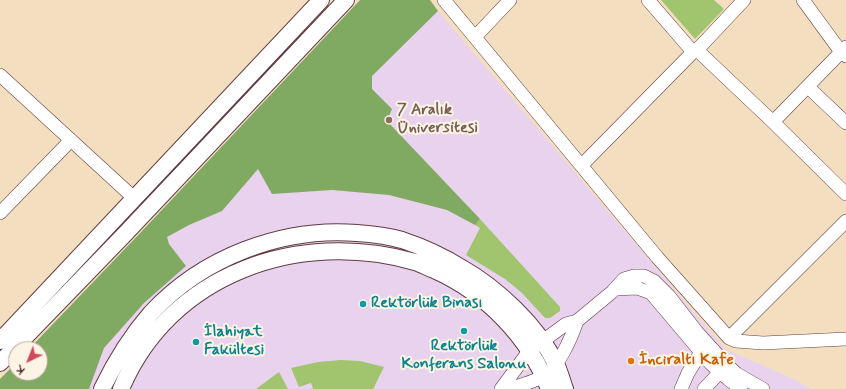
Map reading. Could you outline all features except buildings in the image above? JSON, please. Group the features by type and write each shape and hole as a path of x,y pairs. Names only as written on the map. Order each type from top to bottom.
{"street":[{"path":"0,363 124,235 346,0"},
{"path":"444,0 657,257 729,338 736,341 763,343 846,339"},
{"path":"475,37 510,0"},
{"path":"648,0 695,51 773,122 846,194"},
{"path":"582,165 744,0"},
{"path":"773,122 844,52 803,0"},
{"path":"0,341 315,2 329,18"},
{"path":"0,75 134,198"},
{"path":"808,87 846,123"},
{"path":"0,213 71,140"},
{"path":"729,338 846,221"},
{"path":"102,389 122,351 141,325 162,302 187,282 214,264 272,240 313,233 340,232 382,236 401,240 430,250 473,274 498,293 532,328 556,364 565,389"},
{"path":"121,389 140,351 157,331 182,306 208,287 233,273 267,261 297,254 329,251 370,253 416,262 447,276 464,286 487,303 512,327 537,362 546,383"},
{"path":"501,389 529,351 566,324 577,321 615,289 624,279 634,276 644,276 654,282 669,296 697,332 727,365 738,374 763,389"},
{"path":"615,289 638,288 651,293 701,352 720,372 742,389"},
{"path":"546,383 573,335 577,321"},
{"path":"681,389 688,373 701,352"},
{"path":"704,389 720,372"},
{"path":"509,389 546,383"}],"shaded area":[{"name":"7 Aralık Üniversitesi","path":"360,0 430,0 725,349 796,380 810,389 0,389 0,379 8,371 8,381 48,381 48,341 37,341"}],"green space":[{"path":"360,0 430,0 438,11 372,76 372,89 392,109 387,121 480,219 475,225 447,210 389,195 332,190 272,194 258,169 222,211 189,225 167,237 169,244 186,266 144,303 104,348 89,389 0,389 0,379 8,371 8,381 48,381 48,341 37,341"},
{"path":"661,0 714,0 724,9 695,39"},
{"path":"480,219 560,307 560,311 550,318 545,318 522,293 505,279 466,255 480,228 475,225"},
{"path":"341,360 360,361 384,367 373,389 313,389 311,383 299,387 291,368 318,362"},
{"path":"279,372 288,389 256,389"}],"place":[{"name":"7 Aralık Üniversitesi","path":"389,120"},
{"name":"Rektörlük Binası","path":"363,304"},
{"name":"Rektörlük Konferans Salonu","path":"464,331"},
{"name":"İlahiyat Fakültesi","path":"196,342"},
{"name":"İnciraltı Kafe","path":"631,361"}]}
